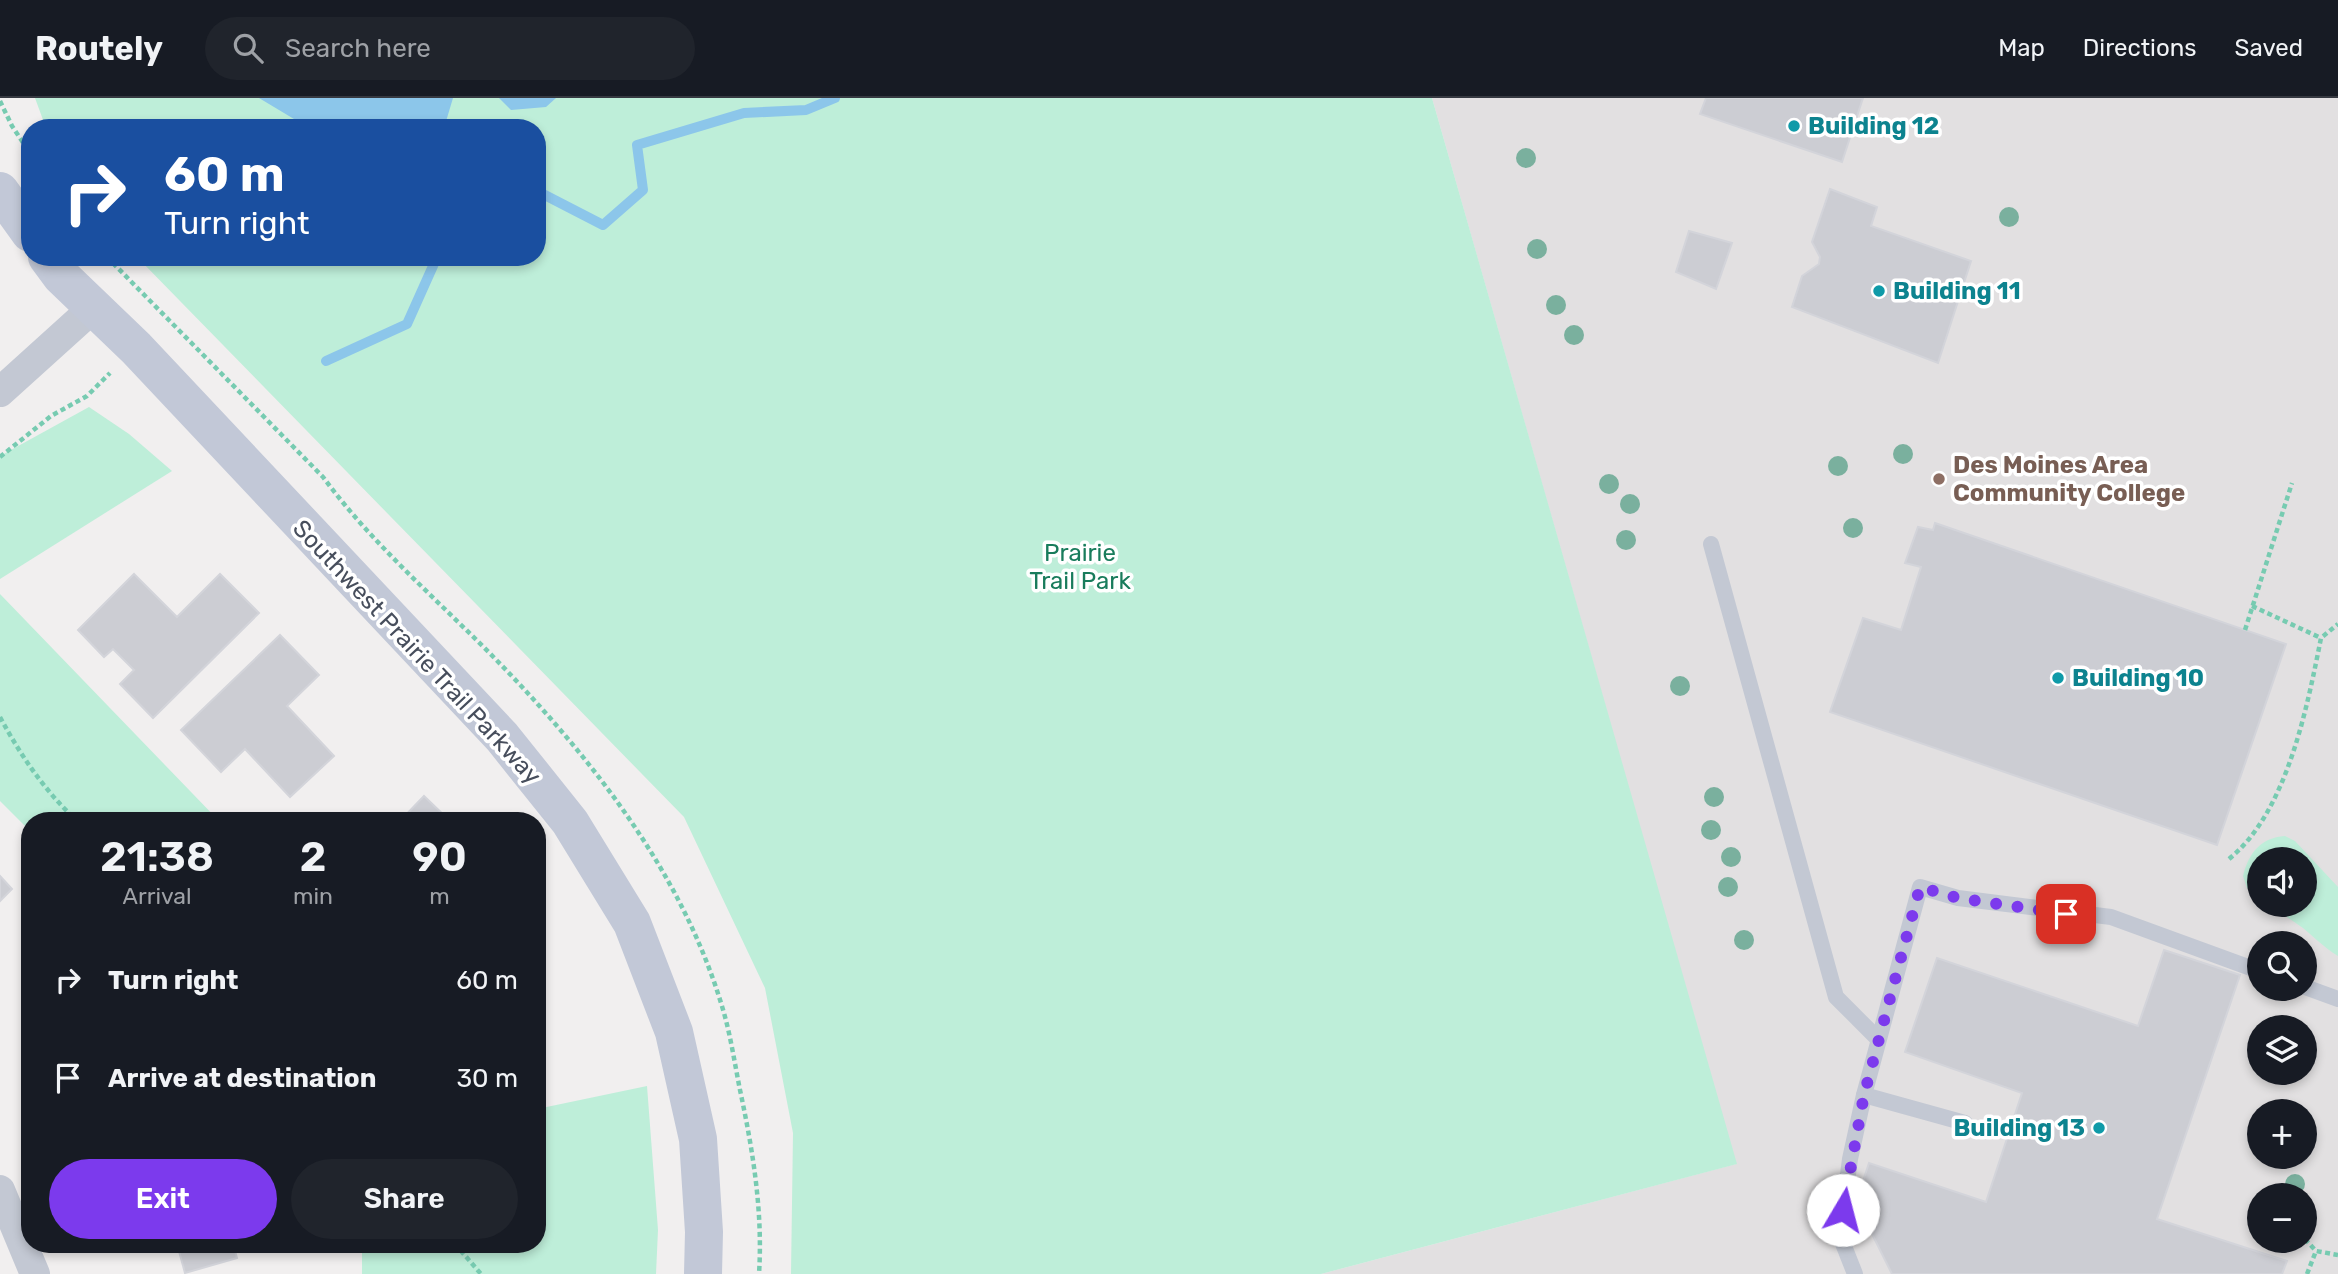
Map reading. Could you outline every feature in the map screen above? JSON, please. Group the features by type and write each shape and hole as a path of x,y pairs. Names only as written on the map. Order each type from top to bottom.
{"street":[{"path":"0,191 21,220"},
{"name":"Southwest Prairie Trail Parkway","path":"54,266 136,348 502,737 570,822 632,923 674,1031 698,1139 704,1232 703,1274"},
{"path":"0,392 93,308"},
{"path":"0,1191 21,1241"},
{"path":"26,1253 35,1274"}],"lane":[{"path":"1711,544 1836,998 1878,1039"},
{"path":"1855,1274 1840,1236 1850,1158 1878,1039 1920,887 1958,898 2111,917 2247,967"},
{"path":"2317,991 2338,999"},
{"path":"1864,1095 1965,1123"}],"path":[{"path":"0,101 21,140"},
{"path":"0,457 51,416 87,396 105,378"},
{"path":"2245,629 2292,484"},
{"path":"2252,606 2321,638"},
{"path":"2228,859 2243,847 2259,826 2287,769 2311,685 2321,638 2338,624"},
{"path":"0,717 23,759 67,812"},
{"path":"2317,1251 2338,1255"},
{"path":"463,1253 481,1274"},
{"path":"2307,1274 2315,1253"}],"shaded area":[{"name":"Des Moines Area Community College","path":"1432,98 2338,98 2338,1274 1321,1274 1736,1164"}],"green space":[{"name":"Prairie Trail Park","path":"35,98 1432,98 1737,1164 1321,1274 791,1274 793,1133 765,988 684,817 146,266 546,266 546,119 43,119"},
{"path":"89,407 129,434 172,471 0,579 0,456"},
{"path":"0,594 210,812 21,812 21,822 0,801"},
{"path":"2285,836 2301,847 2258,847 2276,837"},
{"path":"2247,865 2247,888 2243,876"},
{"path":"2317,865 2338,887 2338,956 2317,940 2317,931 2306,931 2286,917 2317,917"},
{"path":"647,1086 658,1230 656,1274 362,1274 362,1253 546,1253 546,1107"}],"water":[{"path":"259,98 453,98 447,119 294,119"},
{"path":"499,98 556,98 546,107 511,110"}],"building":[{"name":"Building 12","path":"1706,98 1863,98 1842,162 1700,114"},
{"name":"Building 11","path":"1830,189 1877,207 1871,226 1971,261 1938,363 1792,307 1802,276 1819,264 1820,257 1812,242"},
{"path":"1689,231 1732,243 1716,289 1676,272"},
{"name":"Building 10","path":"1935,523 2286,644 2217,845 1830,712 1863,618 1901,630 1921,567 1905,563 1918,527 1933,530"},
{"path":"134,574 177,617 220,574 259,613 153,718 120,684 134,670 113,649 104,657 78,630"},
{"path":"280,635 319,675 287,706 334,756 290,797 245,749 221,772 181,730"},
{"path":"424,796 441,812 409,812"},
{"path":"0,876 12,889 0,901"},
{"name":"Building 13","path":"2164,950 2240,975 2157,1219 2247,1248 2247,1253 2262,1253 2287,1261 2282,1274 1892,1274 1856,1202 1869,1163 1986,1202 2022,1093 1905,1052 1937,958 2138,1026"},
{"path":"179,1253 236,1253 237,1258 185,1273"}],"waterway":[{"path":"546,196 603,225 643,190 637,145 744,113 806,110 835,98"},
{"path":"326,361 407,324 433,266"}],"place":[{"name":"Building 12","path":"1794,126"},
{"name":"Building 11","path":"1879,291"},
{"name":"Des Moines Area Community College","path":"1939,479"},
{"name":"Building 10","path":"2058,678"},
{"name":"Building 13","path":"2099,1128"}],"route":[{"path":"1843,1210 1850,1158 1864,1095 1920,887 1958,898 2066,914"}]}
